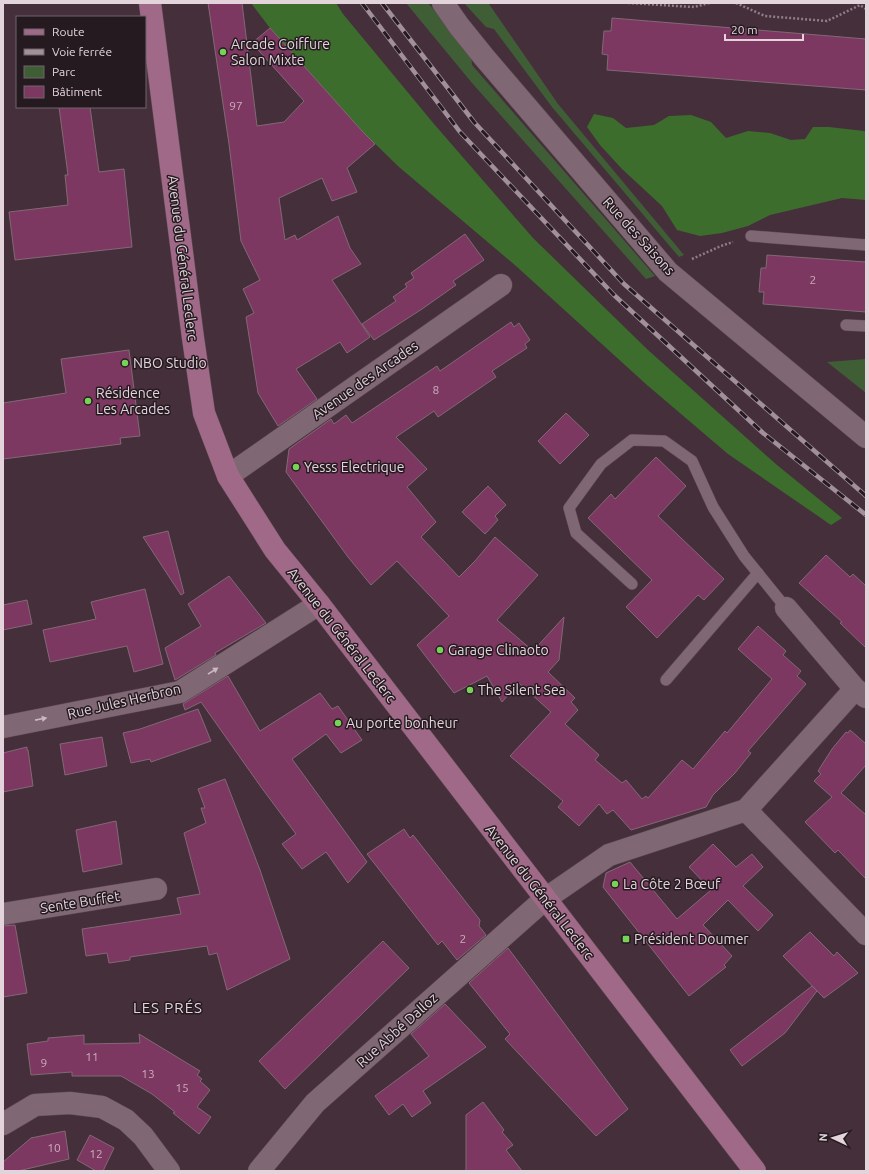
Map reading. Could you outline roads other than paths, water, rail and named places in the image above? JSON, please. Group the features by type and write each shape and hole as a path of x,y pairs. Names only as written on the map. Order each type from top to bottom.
{"main road":[{"name":"Avenue du Général Leclerc","path":"150,3 204,413 228,476 275,550 755,1171"}],"street":[{"name":"Rue des Saisons","path":"443,3 459,26 527,108 668,272 866,437"},
{"name":"Avenue des Arcades","path":"228,476 501,285"},
{"name":"Rue Jules Herbron","path":"3,727 180,692 318,604"},
{"path":"786,608 861,693 746,810 866,934"},
{"name":"Rue Abbé Dalloz","path":"259,1171 315,1103 545,898 609,855 746,810"},
{"name":"Sente Buffet","path":"3,914 156,889"},
{"path":"3,1124 35,1105 70,1103 102,1107 126,1120 142,1136 169,1171"}],"lane":[{"path":"751,236 866,245"},
{"path":"846,325 866,326"},
{"path":"632,584 576,532 569,508 601,464 632,440 664,441 692,461 713,507 744,556 786,608"},
{"path":"666,680 758,573"}],"railway":[{"path":"362,3 460,132 614,295 763,433 866,515"},
{"path":"382,3 474,122 624,284 866,496"}],"place":[{"name":"Arcade Coiffure Salon Mixte","path":"223,52"},
{"name":"NBO Studio","path":"125,363"},
{"name":"Résidence Les Arcades","path":"88,401"},
{"name":"Yesss Electrique","path":"296,467"},
{"name":"Garage Clinaoto","path":"440,650"},
{"name":"The Silent Sea","path":"470,690"},
{"name":"Au porte bonheur","path":"338,723"},
{"name":"La Côte 2 Bœuf","path":"615,884"},
{"name":"Président Doumer","path":"626,939"}],"district":[{"name":"LES PRÉS","path":"168,1008"}]}
